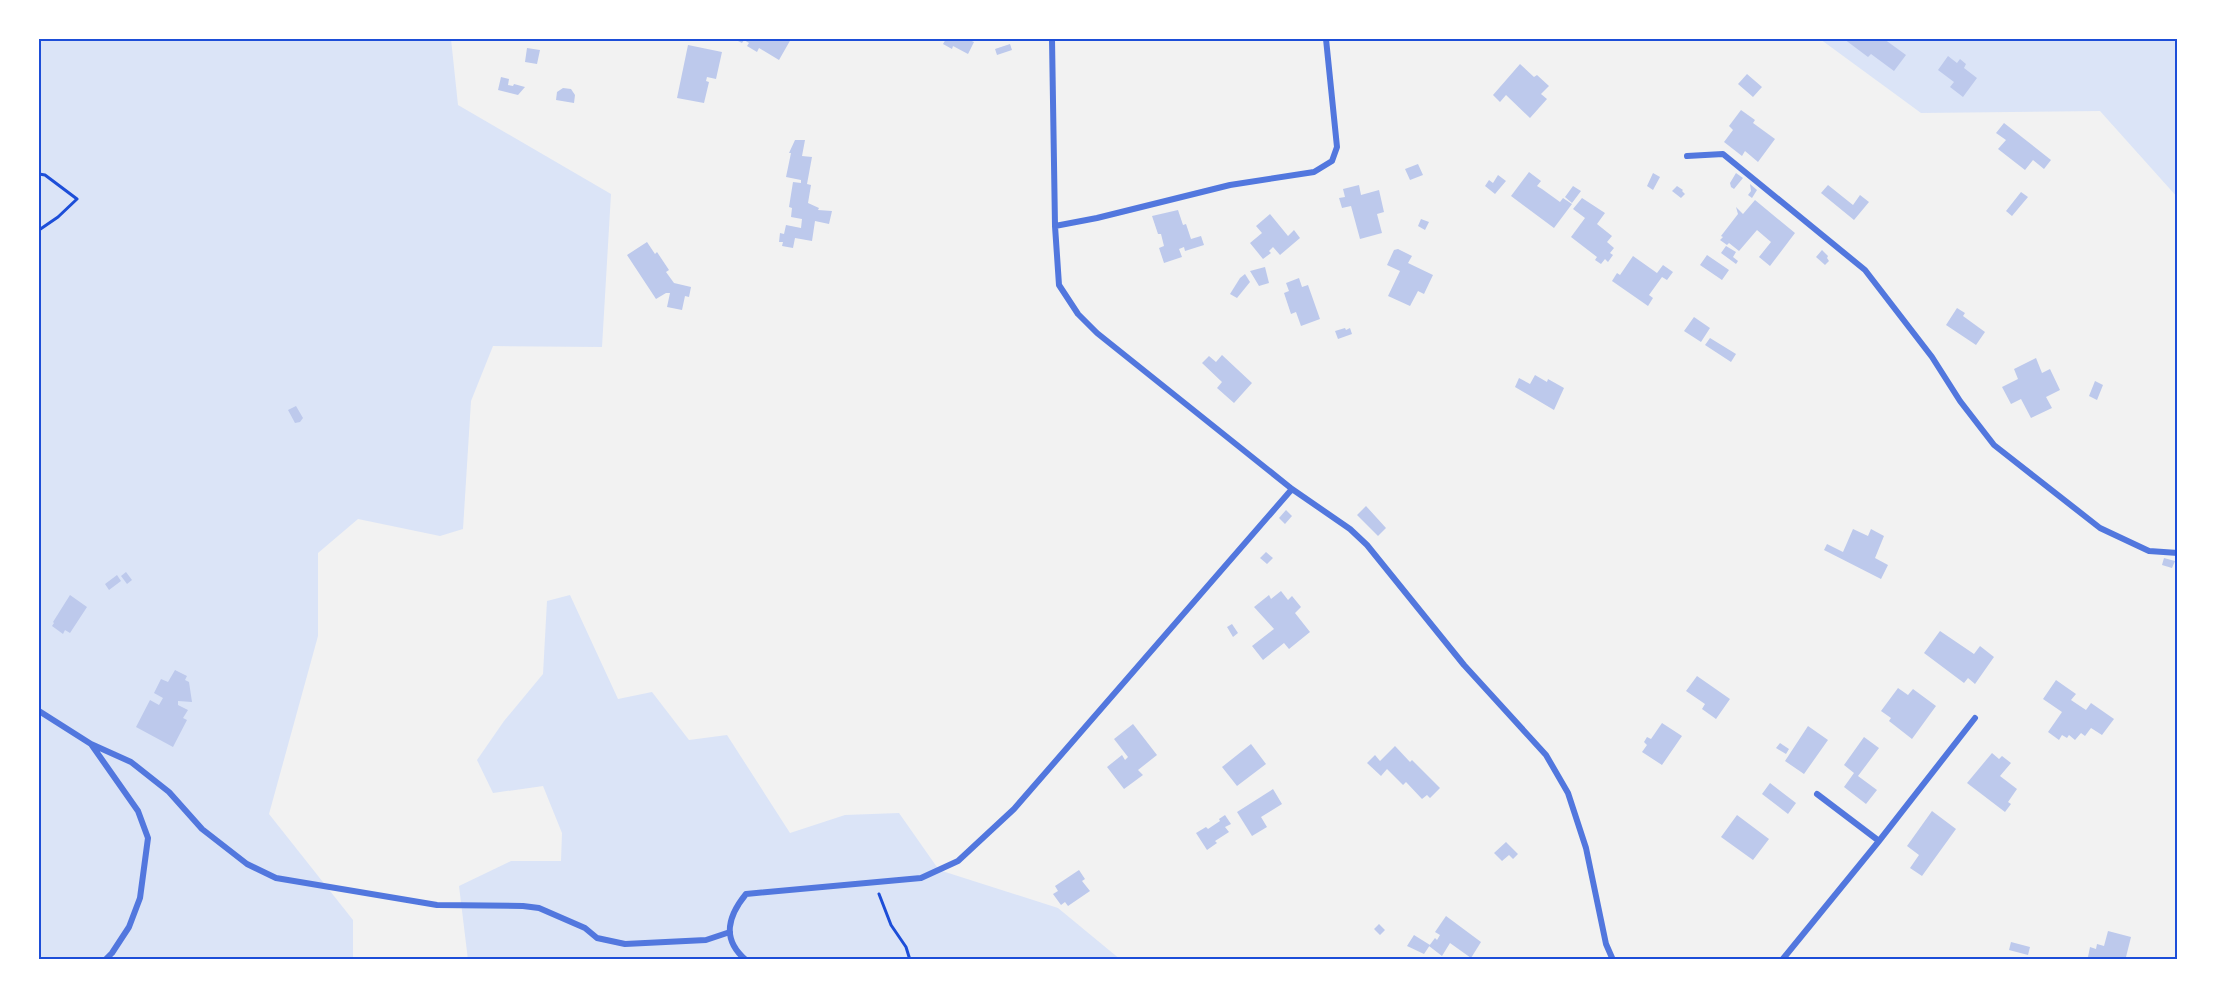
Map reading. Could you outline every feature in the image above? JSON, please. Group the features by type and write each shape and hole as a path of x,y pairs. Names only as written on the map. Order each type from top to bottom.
{"street":[{"path":"1052,39 1055,226 1059,285 1078,314 1097,333 1293,489 1350,529 1367,544 1464,665 1546,755 1568,793 1586,848 1606,944 1613,960"},
{"path":"1055,226 1230,185 1314,172 1332,161 1337,147 1326,39"},
{"path":"1687,156 1723,154 1865,270 1932,357 1960,401 1994,445 2100,528 2149,551 2178,553"},
{"path":"746,960 736,951 730,932 733,910 746,894 921,878 958,861 1014,809 1293,489"},
{"path":"39,711 92,744 131,762 169,792 202,829 247,864 276,878 437,905 539,908 585,928 597,938 625,944 706,940 730,932"},
{"path":"1782,960 1975,718"},
{"path":"92,744 138,811 148,838 140,898 129,927 105,960"},
{"path":"1817,794 1879,841"}],"path":[{"path":"39,174 45,175 77,199 58,217 39,230"},
{"path":"874,882 891,925 906,946 910,960"}],"shaded area":[{"path":"39,39 451,39 458,105 611,194 602,347 493,346 471,401 463,529 440,536 358,519 318,553 318,636 269,814 353,920 353,960 39,960"},
{"path":"1820,39 2178,39 2178,198 2100,111 1921,113"},
{"path":"570,595 618,699 652,692 689,740 727,735 790,833 845,815 899,813 939,870 1058,908 1121,960 468,960 459,886 511,861 561,861 562,833 543,786 493,793 477,760 504,721 543,674 547,601"}],"building":[{"path":"734,39 791,39 779,60 759,48 757,52 747,46 749,43 744,40 742,43"},
{"path":"946,39 967,39 974,42 968,54 953,46 952,49 943,44"},
{"path":"1844,39 1884,39 1906,55 1894,71 1871,54 1868,57"},
{"path":"1010,44 1012,50 997,55 995,49"},
{"path":"688,45 722,52 716,79 707,77 706,81 709,82 704,103 677,98"},
{"path":"527,48 540,50 537,64 525,62"},
{"path":"1948,56 1957,63 1960,59 1966,64 1964,68 1977,78 1963,97 1950,87 1954,82 1938,70"},
{"path":"1520,64 1534,77 1537,75 1549,86 1541,94 1547,99 1530,118 1506,95 1500,102 1493,95"},
{"path":"1747,74 1762,87 1753,97 1738,84"},
{"path":"501,77 509,79 508,85 525,87 518,95 498,90"},
{"path":"563,88 571,89 575,95 574,103 556,100 557,92"},
{"path":"1741,110 1755,120 1753,123 1775,139 1758,162 1745,151 1742,156 1724,142 1733,130 1729,126"},
{"path":"2004,123 2051,160 2044,169 2033,160 2025,170 1998,149 2006,140 1996,133"},
{"path":"795,140 805,140 802,156 812,157 807,184 811,185 808,203 819,208 818,210 832,211 829,224 815,221 812,241 795,238 793,248 782,246 783,242 779,242 780,233 784,234 786,225 801,228 802,219 791,217 792,208 789,207 793,182 801,183 801,180 786,177 791,153 789,153"},
{"path":"1418,164 1423,175 1410,180 1405,169"},
{"path":"1529,172 1541,181 1537,186 1560,202 1563,198 1572,204 1554,228 1511,196"},
{"path":"1653,173 1660,177 1653,190 1647,186"},
{"path":"1736,173 1743,178 1734,189 1730,183"},
{"path":"1498,175 1506,181 1495,194 1485,186 1489,180 1493,183"},
{"path":"1750,184 1757,190 1752,198 1748,195 1751,191"},
{"path":"1359,185 1361,195 1379,190 1384,212 1377,214 1382,233 1360,239 1351,206 1342,208 1339,198 1345,197 1343,189"},
{"path":"1828,185 1853,205 1860,195 1869,202 1854,220 1821,193"},
{"path":"1573,186 1581,191 1572,203 1565,197"},
{"path":"1677,186 1685,194 1681,198 1672,191"},
{"path":"2021,192 2028,197 2012,216 2006,211"},
{"path":"1582,198 1605,213 1597,224 1612,236 1607,242 1614,248 1610,253 1613,255 1608,262 1605,259 1601,264 1595,260 1597,257 1571,237 1585,218 1573,209"},
{"path":"1755,200 1795,233 1770,266 1759,257 1771,242 1757,230 1739,251 1729,243 1727,245 1720,240 1738,214 1736,207 1743,214"},
{"path":"1178,210 1191,239 1201,236 1204,245 1185,251 1184,247 1179,249 1182,257 1164,263 1159,248 1164,246 1161,234 1158,234 1152,216"},
{"path":"1270,214 1288,236 1294,230 1300,238 1280,255 1273,247 1269,251 1271,253 1263,259 1250,243 1262,233 1256,226"},
{"path":"1421,219 1429,222 1425,230 1418,226"},
{"path":"647,242 669,270 666,272 674,283 691,287 689,297 685,296 682,310 667,307 670,293 656,299 627,255"},
{"path":"1726,246 1736,252 1733,257 1738,261 1736,264 1721,253"},
{"path":"1398,249 1412,256 1408,263 1433,275 1424,294 1418,291 1410,306 1388,296 1400,271 1387,265 1394,250"},
{"path":"1822,250 1828,256 1829,261 1825,265 1816,257"},
{"path":"1707,255 1729,270 1722,280 1700,265"},
{"path":"1633,256 1657,273 1663,265 1673,272 1667,280 1662,277 1649,295 1653,298 1648,306 1612,281 1617,273 1620,275"},
{"path":"1265,267 1269,283 1259,286 1250,271"},
{"path":"1245,274 1250,282 1237,298 1230,294"},
{"path":"1299,278 1302,287 1308,285 1320,319 1301,326 1296,312 1291,314 1284,293 1289,291 1286,283"},
{"path":"1957,308 1965,313 1963,316 1985,332 1976,345 1946,325"},
{"path":"1694,317 1710,328 1701,342 1684,331"},
{"path":"1345,328 1346,330 1350,328 1352,334 1338,339 1335,331"},
{"path":"1710,338 1736,354 1731,362 1705,345"},
{"path":"1222,355 1252,383 1234,403 1217,388 1222,382 1202,363 1209,356 1216,362"},
{"path":"2036,358 2042,373 2050,369 2060,390 2046,397 2052,408 2031,418 2021,399 2011,404 2002,387 2018,379 2014,369"},
{"path":"1535,375 1564,388 1554,410 1515,387 1519,378 1530,384"},
{"path":"2095,381 2103,385 2097,400 2089,396"},
{"path":"296,406 303,418 300,422 295,423 288,410"},
{"path":"1366,506 1386,528 1378,536 1357,515"},
{"path":"1286,510 1292,516 1285,524 1279,518"},
{"path":"1853,529 1868,536 1871,529 1884,536 1875,558 1888,565 1881,579 1824,550 1827,544 1843,552"},
{"path":"1266,552 1273,558 1267,564 1260,558"},
{"path":"2164,558 2175,561 2172,568 2162,565"},
{"path":"126,572 132,580 127,584 121,576"},
{"path":"117,575 121,581 109,590 105,584"},
{"path":"1281,591 1288,600 1292,596 1301,607 1295,613 1310,632 1289,649 1284,643 1263,660 1252,646 1274,629 1254,607 1269,595 1271,599"},
{"path":"70,595 87,607 70,633 65,630 63,634 52,626"},
{"path":"1232,624 1238,633 1233,637 1227,627"},
{"path":"1940,631 1974,654 1980,646 1994,657 1975,684 1968,678 1964,683 1924,653"},
{"path":"175,670 187,676 185,680 189,682 192,702 178,701 178,705 188,710 183,718 187,720 173,747 136,727 150,700 159,705 163,698 154,693 161,679 168,682"},
{"path":"1697,676 1730,699 1716,719 1702,709 1705,704 1686,691"},
{"path":"2056,680 2076,694 2071,700 2086,710 2091,703 2114,719 2102,735 2091,728 2085,736 2081,733 2075,740 2069,735 2067,738 2062,735 2059,740 2048,732 2062,712 2043,699"},
{"path":"1898,688 1908,695 1913,689 1936,706 1912,739 1889,721 1891,718 1881,711"},
{"path":"1662,723 1682,736 1662,765 1642,752 1647,745 1644,742 1647,737 1651,739"},
{"path":"1133,724 1157,755 1138,770 1143,775 1124,789 1107,767 1122,755 1125,760 1128,757 1114,739"},
{"path":"1808,726 1828,740 1804,774 1785,761"},
{"path":"1864,737 1879,748 1858,776 1877,790 1866,804 1844,787 1854,773 1844,765"},
{"path":"1780,743 1789,749 1786,754 1776,748"},
{"path":"1251,744 1266,764 1237,786 1222,767"},
{"path":"1395,746 1440,788 1430,798 1427,795 1422,799 1406,782 1403,785 1387,769 1381,776 1367,763 1375,755 1380,761"},
{"path":"1992,753 1999,759 2002,756 2011,763 2000,776 2017,789 2008,802 2011,804 2005,812 1967,783"},
{"path":"1770,783 1796,803 1788,814 1762,794"},
{"path":"1273,789 1282,804 1261,817 1267,827 1252,836 1237,812"},
{"path":"1932,811 1956,829 1922,876 1910,868 1919,855 1907,846"},
{"path":"1225,815 1231,824 1225,827 1229,832 1215,841 1217,843 1207,850 1196,833 1206,827 1208,829"},
{"path":"1737,815 1769,839 1753,860 1721,837"},
{"path":"1506,842 1518,854 1513,859 1509,855 1502,861 1494,853"},
{"path":"1079,870 1085,879 1082,881 1090,891 1068,906 1065,902 1061,905 1053,894 1058,891 1055,886"},
{"path":"1446,916 1481,942 1471,958 1450,943 1442,956 1429,946 1440,935 1435,932"},
{"path":"1379,924 1385,930 1380,935 1374,929"},
{"path":"2108,931 2131,937 2126,957 2131,958 2130,960 2099,960 2088,957 2090,947 2096,949 2097,944 2104,946"},
{"path":"1414,935 1430,945 1424,954 1407,946"},
{"path":"2011,942 2030,947 2028,955 2009,950"}]}
